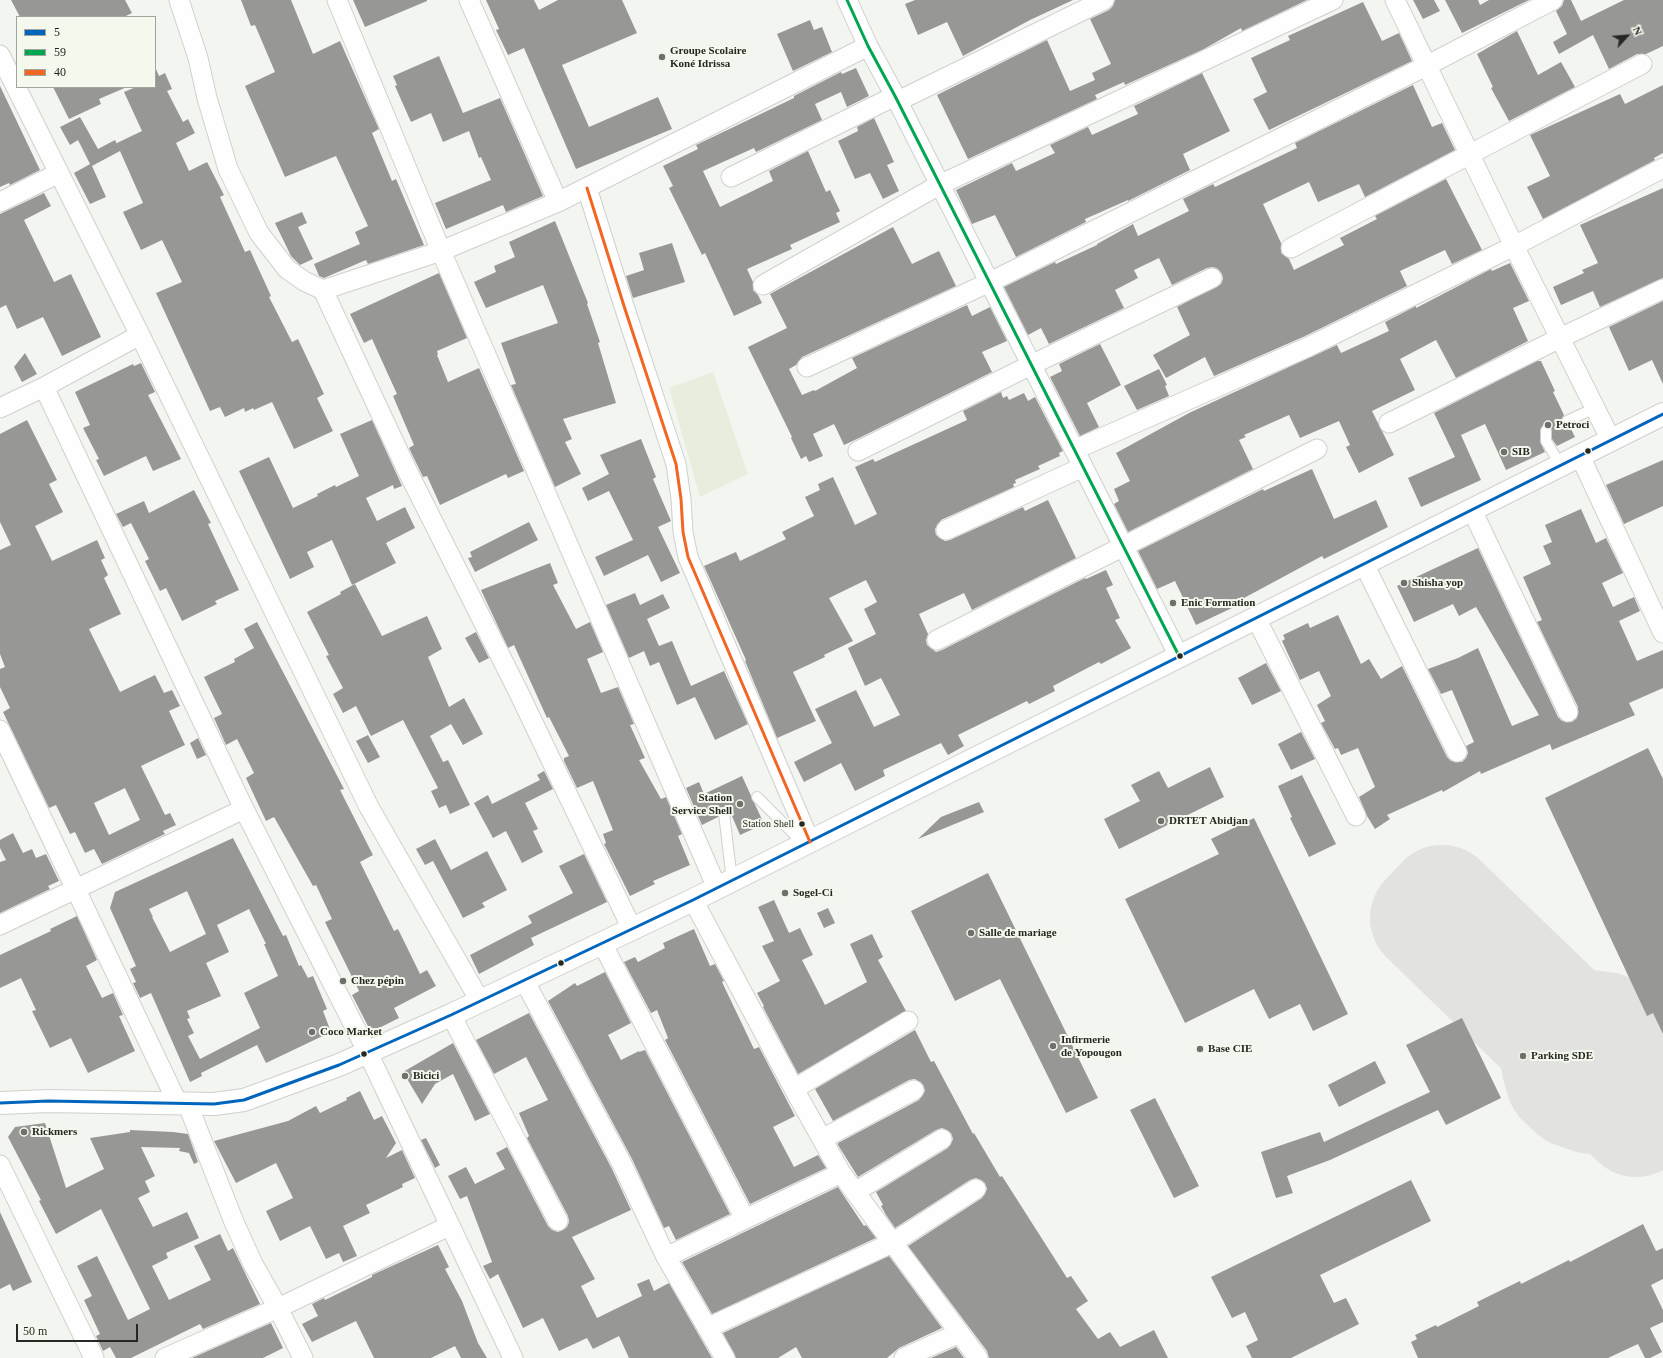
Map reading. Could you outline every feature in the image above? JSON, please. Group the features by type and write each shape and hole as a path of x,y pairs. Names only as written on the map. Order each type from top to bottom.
{"street":[{"path":"178,0 198,58 207,98 228,169 259,234 287,269 304,281 323,290 407,470 518,691 632,929"},
{"path":"336,0 441,251 724,884"},
{"path":"469,0 558,202"},
{"path":"847,0 868,46 897,99 1179,656"},
{"path":"731,177 1104,0"},
{"path":"763,285 940,185 1333,0"},
{"path":"1395,0 1514,246 1611,440"},
{"path":"807,367 990,282 1426,66 1553,0"},
{"path":"323,290 441,251 558,202 868,46"},
{"path":"0,55 16,87"},
{"path":"1291,248 1642,64"},
{"path":"16,88 140,335 369,807 480,1001"},
{"path":"946,530 1078,459 1514,246 1663,168"},
{"path":"0,202 59,173"},
{"path":"588,188 624,306 676,464 681,499 683,532 688,557 807,843"},
{"path":"858,451 1031,365 1212,278"},
{"path":"1389,423 1560,338 1663,289"},
{"path":"0,408 44,387 140,335"},
{"path":"44,387 244,809 368,1053 513,1358"},
{"path":"0,1103 91,1102 183,1105 244,1100 368,1053 693,900 1663,414"},
{"path":"937,640 1123,545 1317,449"},
{"path":"1580,456 1663,633"},
{"path":"1472,510 1568,712"},
{"path":"1364,564 1457,752"},
{"path":"1256,618 1356,816"},
{"path":"0,730 76,889 183,1105 254,1264 303,1358"},
{"path":"0,925 244,809"},
{"path":"693,900 794,1089 841,1173 978,1358"},
{"path":"602,944 745,1219"},
{"path":"524,980 622,1164 666,1257 725,1358"},
{"path":"451,1015 558,1221"},
{"path":"794,1089 908,1021"},
{"path":"822,1139 914,1090"},
{"path":"855,1192 942,1139"},
{"path":"0,1165 94,1358"},
{"path":"666,1257 841,1173"},
{"path":"707,1328 892,1243 976,1189"},
{"path":"166,1358 278,1308 449,1226"},
{"path":"904,1358 959,1333"}],"lane":[{"path":"1567,421 1595,408"},
{"path":"1546,431 1546,441 1561,466"},
{"path":"757,797 807,843"},
{"path":"724,813 724,884"}],"green space":[{"path":"713,372 748,474 700,497 669,388"}],"building":[{"path":"11,0 125,0 132,13 126,16 19,16"},
{"path":"241,0 291,0 313,54 340,41 379,129 372,133 392,181 396,179 424,245 368,264 366,260 324,278 319,276 314,264 360,244 355,232 368,226 336,156 285,177 245,86 275,72 255,25 251,26"},
{"path":"353,0 427,0 427,1 365,27"},
{"path":"486,0 534,0 539,10 558,0 622,0 637,33 562,65 589,127 658,97 672,129 576,169 524,48 508,55 496,30 499,29"},
{"path":"915,0 1073,0 1030,20 963,56 947,22 918,35 905,4"},
{"path":"1115,0 1307,0 1242,31 1241,28 1204,49 1125,85 1124,82 1095,95 1097,99 968,159 937,95 1047,40 1070,91 1095,80 1092,73 1111,64 1090,19 1109,10 1113,6"},
{"path":"1413,0 1434,0 1440,11 1423,19"},
{"path":"1445,0 1478,0 1480,5 1489,0 1529,0 1462,33"},
{"path":"1564,0 1571,0 1581,21 1624,0 1663,0 1663,46 1646,54 1637,54 1609,69 1593,35 1559,54 1553,42 1567,34 1556,11 1562,6"},
{"path":"1363,2 1382,41 1399,33 1412,61 1269,130 1253,99 1267,92 1251,58 1290,40 1288,36"},
{"path":"810,20 814,30 822,27 832,52 793,71 777,34"},
{"path":"1517,31 1538,75 1561,62 1575,87 1509,121 1491,88 1493,87 1477,54"},
{"path":"439,56 463,113 500,98 543,196 506,212 503,205 446,229 435,203 491,180 481,157 479,158 469,131 443,142 431,113 411,122 395,86 397,85 393,76"},
{"path":"856,68 869,96 847,107 841,92 815,104 822,120 756,152 754,148 703,171 720,207 773,181 769,171 808,151 826,192 830,190 840,211 836,213 840,222 790,245 792,249 747,269 753,282 753,290 758,295 762,303 734,316 705,253 702,255 669,188 673,186 663,166 698,149 696,145 794,98 794,96 841,72 842,74"},
{"path":"156,69 159,76 165,73 172,89 167,91 183,122 188,119 195,133 176,143 189,171 207,162 224,195 220,197 245,252 250,250 271,296 269,297 292,342 298,339 324,394 317,398 333,431 294,449 272,402 254,410 253,408 245,412 244,408 225,417 220,407 210,411 156,293 182,282 162,240 141,250 123,212 143,203 120,151 92,166 106,197 90,204 74,173 90,164 78,140 70,145 60,127 80,117 98,149 115,140 117,144 142,131 124,92 134,88 156,88"},
{"path":"1202,73 1230,131 1183,154 1190,170 1128,201 1085,219 1086,222 1016,257 995,215 972,224 956,190 1012,163 1016,171 1055,153 1050,145 1088,127 1092,135 1138,114 1134,106"},
{"path":"1413,85 1432,127 1442,123 1455,150 1365,197 1359,184 1318,202 1309,182 1263,204 1281,243 1281,253 1289,259 1294,270 1344,245 1340,238 1377,219 1375,216 1446,179 1482,250 1452,264 1445,250 1400,271 1407,286 1303,337 1214,376 1205,357 1166,378 1153,355 1190,335 1177,307 1221,284 1223,279 1222,274 1218,269 1213,267 1207,268 1172,285 1159,258 1134,270 1138,278 1115,290 1124,308 1049,344 1041,328 1028,335 1004,287 1055,262 1056,264 1097,245 1133,224 1138,236 1189,211 1183,199 1213,184 1215,187 1297,148 1295,143"},
{"path":"1663,85 1663,153 1654,158 1655,160 1543,219 1527,187 1550,176 1530,135 1620,94 1625,104"},
{"path":"0,86 40,170 10,185 9,183 0,187"},
{"path":"54,88 125,88 99,99 101,104 69,119"},
{"path":"874,118 894,162 887,165 899,191 883,199 870,173 855,179 838,141 858,131 857,127"},
{"path":"1663,188 1663,278 1600,307 1593,291 1561,305 1553,287 1584,273 1582,270 1598,263 1580,225"},
{"path":"44,193 51,206 24,220 54,282 71,274 101,337 62,356 43,317 17,329 6,305 0,308 0,214"},
{"path":"302,212 307,223 298,227 313,259 300,265 291,256 275,223"},
{"path":"555,221 588,303 587,304 600,342 598,343 616,403 563,419 572,439 565,442 581,474 555,487 511,385 516,384 501,343 558,323 543,285 486,308 474,282 496,272 494,266 515,257 509,242"},
{"path":"893,227 912,264 939,251 956,286 802,357 796,365 789,369 802,395 814,390 815,391 857,368 852,358 967,305 972,316 990,307 1007,341 982,352 992,372 844,445 834,424 813,434 823,456 809,462 806,456 801,459 791,438 792,437 748,347 787,328 770,294"},
{"path":"672,243 685,282 633,298 626,276 644,270 639,253"},
{"path":"1510,263 1529,301 1513,308 1528,341 1456,378 1436,340 1400,359 1415,390 1372,411 1394,455 1359,473 1346,447 1350,445 1339,421 1300,438 1289,415 1244,435 1246,437 1239,440 1253,469 1128,532 1114,504 1119,501 1114,489 1130,481 1116,453 1189,413 1337,345 1341,353 1389,331 1385,322 1416,306 1416,308 1491,269 1492,271"},
{"path":"439,273 467,338 437,351 437,355 448,382 479,368 524,471 508,478 506,474 440,505 427,476 423,477 409,448 414,445 393,396 397,394 372,339 364,343 350,314"},
{"path":"1663,301 1663,384 1652,360 1629,371 1609,327"},
{"path":"1100,344 1121,385 1087,403 1099,427 1080,436 1050,377 1062,371 1059,364"},
{"path":"25,353 37,374 22,382 14,367"},
{"path":"1537,361 1541,361 1555,391 1553,392 1564,415 1561,420 1561,424 1566,427 1570,427 1575,437 1557,446 1552,439 1551,427 1549,425 1543,425 1540,431 1540,441 1545,452 1506,470 1485,424 1461,435 1481,480 1421,507 1408,478 1455,457 1434,413"},
{"path":"141,363 155,392 148,395 181,459 153,471 146,456 104,476 96,460 99,459 83,428 90,425 75,392 133,364 134,366"},
{"path":"1159,369 1167,385 1165,386 1169,396 1137,410 1124,386"},
{"path":"1001,392 1003,398 1007,396 1009,400 1024,393 1028,401 1035,397 1063,451 1059,453 1060,456 1038,466 1040,469 1015,480 1016,483 1013,484 1014,487 941,520 935,529 936,535 945,541 950,540 1023,507 1025,511 1048,500 1076,558 972,610 964,593 919,614 928,634 926,640 927,645 936,652 942,650 1085,578 1086,579 1106,570 1113,585 1106,588 1120,618 1115,620 1131,648 1101,664 1099,662 1053,686 1055,691 1029,704 1027,701 958,735 964,746 948,755 941,743 883,770 885,776 855,791 841,763 804,782 794,762 832,743 815,709 856,690 874,727 900,715 881,678 865,686 848,648 876,634 864,609 877,602 866,580 829,598 853,641 824,655 825,657 793,672 816,721 777,738 745,661 746,660 704,566 736,552 740,561 786,539 782,532 814,516 805,497 820,490 818,484 833,477 855,525 877,514 855,467 873,459 875,462 967,420 963,411"},
{"path":"27,420 57,480 49,484 63,512 35,526 52,561 97,540 105,558 101,560 108,575 104,578 121,614 89,629 120,692 155,675 164,693 172,690 180,706 169,711 185,745 141,766 165,815 170,813 176,825 163,831 165,834 102,864 94,849 85,853 75,832 70,834 56,805 49,808 3,712 10,708 0,687 0,669 5,667 0,654 0,550 11,545 0,522 0,434","holes":["125,788 140,820 109,835 94,803"]},
{"path":"372,420 402,486 394,489 393,485 366,498 377,521 405,507 415,528 386,543 396,563 352,585 332,540 307,552 314,567 290,579 239,471 269,457 293,508 318,496 317,494 335,485 336,487 359,476 340,434"},
{"path":"641,439 656,477 653,479 671,521 658,527 680,573 661,582 648,555 604,576 595,557 633,540 609,491 588,501 582,488 609,474 600,455"},
{"path":"1663,460 1663,506 1624,524 1606,485"},
{"path":"1312,469 1334,519 1376,500 1388,527 1324,559 1322,556 1231,605 1232,608 1196,625 1175,581 1157,589 1138,551 1263,489 1264,491"},
{"path":"194,490 211,523 208,524 239,590 215,601 217,604 182,621 166,588 160,591 145,561 149,559 131,523 123,527 116,514 144,501 149,513"},
{"path":"1581,509 1596,543 1606,538 1623,573 1602,583 1613,607 1634,597 1640,611 1619,621 1637,661 1663,650 1663,688 1629,703 1635,715 1552,750 1550,744 1481,774 1480,771 1443,792 1442,790 1387,815 1390,819 1375,829 1367,816 1359,797 1375,787 1358,748 1341,755 1338,748 1335,749 1321,723 1325,721 1317,705 1331,696 1319,671 1300,680 1282,641 1285,639 1283,635 1308,623 1310,628 1338,615 1361,664 1369,659 1381,679 1402,666 1447,757 1451,761 1462,762 1468,753 1466,746 1474,742 1452,690 1441,694 1428,669 1458,658 1478,648 1512,726 1539,715 1476,607 1459,616 1453,604 1414,622 1397,586 1478,548 1558,717 1562,721 1572,722 1577,718 1578,707 1537,622 1542,620 1523,577 1551,564 1543,546 1552,542 1545,525"},
{"path":"529,522 538,540 475,572 468,558 472,557 470,552"},
{"path":"550,563 558,583 553,585 576,629 590,622 603,652 587,659 601,693 618,687 634,724 630,725 645,758 639,760 661,799 666,797 682,834 678,836 690,865 653,881 655,884 630,896 604,844 606,843 603,834 613,830 593,781 577,788 564,761 564,758 569,756 549,717 547,718 514,645 508,648 481,590"},
{"path":"355,584 382,636 427,616 442,649 428,657 449,707 464,698 483,734 463,745 451,724 430,736 443,762 448,760 470,805 450,814 446,805 439,808 431,791 438,788 403,720 371,736 356,706 343,713 333,694 343,688 326,656 329,655 307,612 341,594 340,592"},
{"path":"635,593 640,605 663,594 670,608 647,619 659,646 672,641 691,686 724,671 748,724 715,740 695,697 677,705 659,662 650,666 644,651 629,658 606,605"},
{"path":"257,622 344,789 340,790 373,855 360,862 394,931 398,929 420,974 427,970 436,986 394,1008 399,1018 371,1032 352,995 359,991 325,922 332,919 316,885 313,886 274,817 266,821 246,778 254,773 237,739 226,745 214,718 222,714 204,677 235,662 234,659 254,648 244,629"},
{"path":"476,632 489,658 479,663 465,638"},
{"path":"1266,663 1281,691 1252,705 1238,678"},
{"path":"1301,732 1315,759 1291,770 1278,744"},
{"path":"368,735 380,757 368,763 356,741"},
{"path":"198,738 206,755 197,759 190,743"},
{"path":"1648,748 1663,779 1663,1034 1653,1013 1647,1016 1545,798"},
{"path":"1210,767 1224,797 1119,849 1104,819 1140,801 1131,785 1159,771 1168,788"},
{"path":"544,771 553,789 525,803 538,829 533,831 543,852 522,863 506,831 493,838 474,803 488,795 492,804 540,780 537,775"},
{"path":"1302,775 1336,844 1309,857 1290,818 1292,817 1278,786"},
{"path":"742,776 764,824 740,835 729,809 724,807 718,810 718,817 702,825 686,788 699,782 704,794"},
{"path":"979,802 984,812 918,839 941,817"},
{"path":"1254,818 1348,1014 1313,1031 1300,1004 1269,1019 1254,989 1185,1023 1125,899 1219,854 1211,839"},
{"path":"13,833 23,853 32,849 36,858 46,854 59,881 48,886 50,889 0,913 0,862 6,860 0,848 0,840"},
{"path":"233,838 283,936 286,935 299,966 301,965 308,978 313,976 327,1009 323,1011 331,1032 266,1063 257,1045 201,1073 202,1076 190,1082 151,993 140,998 133,983 136,982 130,969 136,966 110,908 115,892","holes":["187,891 206,934 170,952 149,909","249,909 266,944 264,944 278,976 244,993 260,1028 200,1059 188,1036 194,1033 187,1019 190,1018 187,1011 221,996 206,963 229,952 217,925"]},
{"path":"435,839 451,870 487,851 507,890 482,903 485,907 463,918 433,861 425,865 416,849"},
{"path":"584,854 607,902 531,938 534,945 479,974 470,955 532,923 528,916 573,893 559,866"},
{"path":"988,873 1098,1098 1066,1113 1000,979 955,1001 911,911"},
{"path":"774,900 789,933 800,928 813,955 802,960 825,1005 867,982 850,944 872,934 883,957 878,960 906,1011 798,1074 757,993 780,981 762,946 774,941 758,907"},
{"path":"828,908 835,923 824,928 817,913"},
{"path":"77,916 97,960 86,966 102,998 113,993 123,1015 119,1016 135,1051 88,1073 71,1038 50,1048 32,1011 36,1010 21,978 0,988 0,955 51,931 50,929"},
{"path":"694,929 710,966 715,964 724,981 722,982 754,1049 759,1047 795,1116 773,1127 794,1167 818,1155 826,1168 750,1204 665,1040 668,1038 657,1010 651,1013 624,962 635,957 638,962 665,948 663,943"},
{"path":"605,972 631,1023 608,1035 621,1060 639,1051 645,1050 730,1214 676,1240 669,1226 664,1228 632,1159 548,1001 575,983 577,986"},
{"path":"529,1013 612,1169 631,1210 572,1237 595,1279 581,1286 597,1318 642,1296 637,1284 649,1279 654,1291 669,1283 712,1358 629,1358 619,1336 593,1349 587,1338 559,1351 543,1318 523,1328 498,1274 490,1279 483,1266 492,1262 467,1196 460,1199 448,1176 466,1167 475,1184 505,1169 496,1153 507,1147 548,1226 552,1230 558,1232 567,1227 569,1222 568,1216 527,1138 529,1136 519,1113 548,1100 526,1057 494,1074 476,1040"},
{"path":"1462,1018 1501,1098 1446,1125 1438,1110 1330,1160 1287,1176 1293,1193 1276,1198 1261,1152 1320,1132 1324,1142 1430,1092 1406,1045"},
{"path":"915,1030 931,1062 934,1061 973,1134 974,1133 1000,1177 1002,1176 1067,1278 1071,1276 1088,1301 1076,1309 1098,1339 1110,1332 1120,1347 1154,1330 1168,1358 989,1358 987,1351 908,1246 982,1198 987,1189 985,1183 976,1178 970,1180 895,1228 881,1206 883,1205 876,1192 948,1148 953,1139 951,1133 942,1128 936,1130 858,1177 838,1145 838,1143 919,1100 925,1091 923,1085 915,1079 909,1080 833,1121 815,1089"},
{"path":"453,1043 490,1114 475,1121 453,1074 435,1084 422,1104 403,1072"},
{"path":"1375,1061 1386,1083 1339,1107 1328,1085"},
{"path":"360,1091 374,1120 382,1116 396,1143 386,1158 402,1150 415,1178 402,1184 403,1187 366,1205 370,1213 343,1226 357,1256 343,1262 339,1253 326,1259 310,1226 280,1241 266,1211 293,1198 276,1163 236,1183 214,1141 288,1121 316,1106 320,1113 347,1100 346,1098"},
{"path":"1155,1098 1199,1186 1174,1198 1130,1110"},
{"path":"45,1123 66,1188 104,1169 90,1138 130,1132 130,1130 188,1134 198,1162 194,1164 189,1153 179,1151 180,1148 141,1147 155,1176 145,1181 150,1192 138,1198 153,1227 187,1212 199,1238 166,1253 168,1258 152,1266 169,1300 211,1280 194,1246 220,1234 228,1251 233,1248 260,1304 203,1329 200,1324 131,1358 116,1358 110,1347 103,1351 96,1336 100,1334 84,1300 92,1296 77,1266 97,1256 128,1320 150,1309 101,1209 56,1234 39,1201 41,1200 8,1137 15,1127"},
{"path":"426,1138 440,1165 435,1168 421,1140"},
{"path":"1411,1180 1431,1221 1320,1275 1334,1303 1346,1298 1359,1324 1291,1358 1252,1358 1246,1346 1258,1340 1245,1312 1232,1318 1211,1277"},
{"path":"838,1187 864,1226 866,1225 876,1238 712,1314 682,1262"},
{"path":"0,1212 32,1282 13,1291 10,1284 0,1289"},
{"path":"1643,1224 1656,1251 1663,1248 1663,1279 1651,1285 1663,1310 1663,1322 1650,1328 1662,1352 1650,1358 1645,1358 1638,1344 1608,1358 1418,1358 1411,1342 1417,1339 1415,1335 1436,1325 1437,1327 1479,1306 1477,1302 1520,1281 1521,1284 1569,1260 1570,1262"},
{"path":"438,1245 449,1267 445,1269 462,1301 478,1343 487,1358 461,1358 455,1346 431,1358 374,1358 356,1321 312,1342 302,1324 318,1316 312,1304 324,1298 325,1300 372,1277 372,1275"},
{"path":"889,1256 942,1328 899,1348 887,1358 802,1358 796,1347 778,1358 736,1358 723,1333"},
{"path":"271,1323 283,1348 263,1358 192,1358"},
{"path":"956,1347 964,1358 931,1358"}],"runway":[{"path":"1442,900 1575,1028 1590,1025 1605,1027 1618,1035 1626,1047 1629,1062 1626,1077 1654,1104 1636,1122 1608,1095 1591,1099 1574,1093 1561,1081 1556,1064 1558,1047 1425,918 1442,900"}],"transit line":[{"name":"59","path":"847,0 868,46 895,96 1179,656"},
{"name":"40","path":"587,188 676,464 681,499 683,532 688,557 810,842"},
{"name":"5","path":"0,1103 48,1101 214,1104 244,1100 339,1065 451,1015 693,900 1663,414"}],"place":[{"name":"Groupe Scolaire Koné Idrissa","path":"662,57"},
{"name":"Petroci","path":"1548,425"},
{"name":"SIB","path":"1504,452"},
{"name":"Shisha yop","path":"1404,583"},
{"name":"Enic Formation","path":"1173,603"},
{"name":"Station Service Shell","path":"740,804"},
{"name":"DRTET Abidjan","path":"1161,821"},
{"name":"Station Shell","path":"802,824"},
{"name":"Sogel-Ci","path":"785,893"},
{"name":"Salle de mariage","path":"971,933"},
{"name":"Chez pépin","path":"343,981"},
{"name":"Coco Market","path":"312,1032"},
{"name":"Infirmerie de Yopougon","path":"1053,1046"},
{"name":"Base CIE","path":"1200,1049"},
{"name":"Parking SDE","path":"1523,1056"},
{"name":"Bicici","path":"405,1076"},
{"name":"Rickmers","path":"24,1132"}]}
